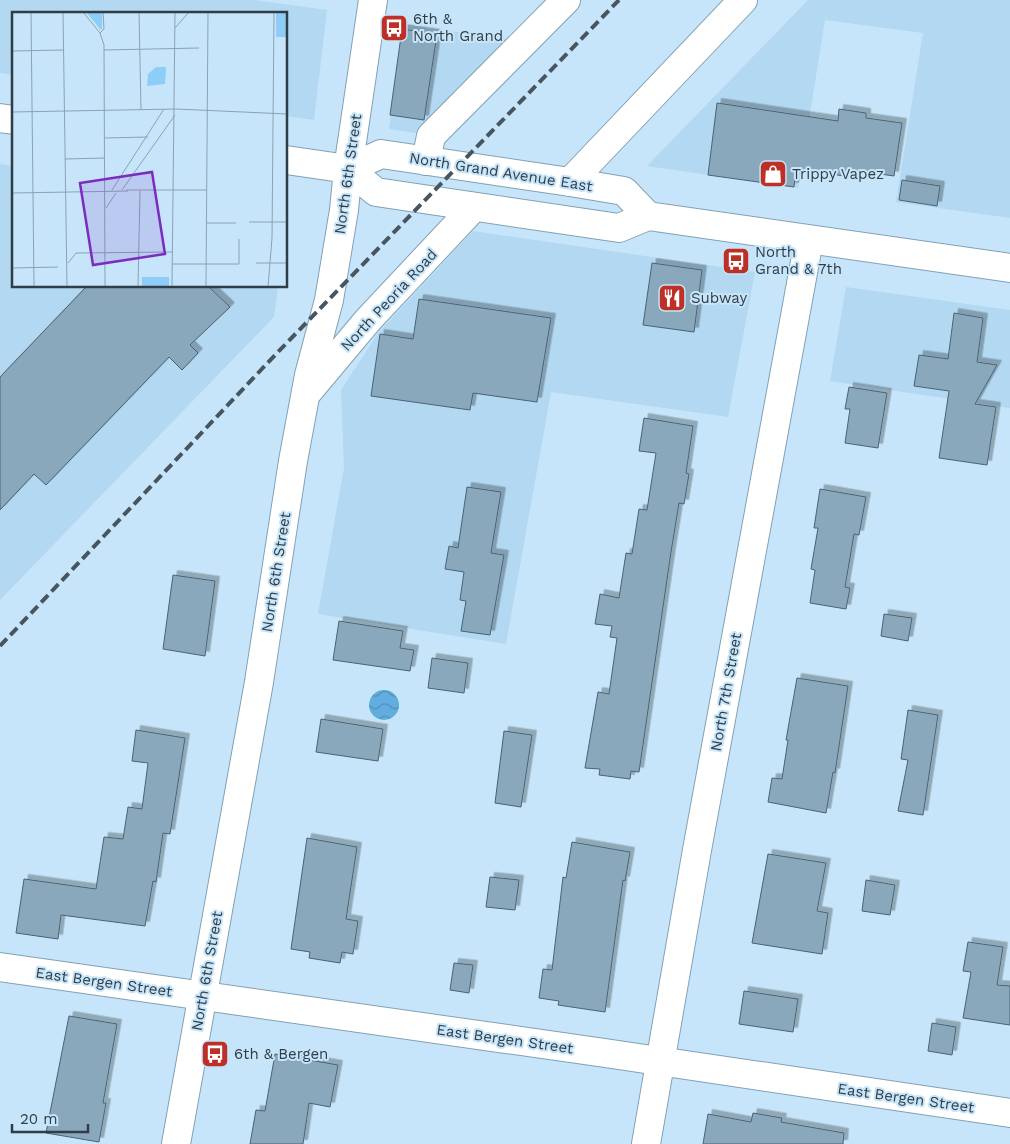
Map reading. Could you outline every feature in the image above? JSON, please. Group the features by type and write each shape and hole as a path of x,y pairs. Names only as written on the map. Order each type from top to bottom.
{"street":[{"name":"North 6th Street","path":"176,1144 259,682 280,542 306,394 329,300 344,210 348,169 373,0"},
{"path":"426,161 431,136 566,0"},
{"path":"570,182 743,0"},
{"name":"North Grand Avenue East","path":"348,169 381,154 570,182 624,191 648,216"},
{"path":"288,160 348,169 376,192 474,207 619,228 648,216 1010,268"},
{"name":"North Peoria Road","path":"306,394 368,320 474,207"},
{"name":"North 7th Street","path":"646,1144 809,240"},
{"name":"East Bergen Street","path":"0,967 1010,1113"}],"shaded area":[{"path":"0,0 255,0 327,10 314,120 288,116 288,12 12,12 12,75 0,73"},
{"path":"808,0 1010,0 1010,218 896,202 923,33 825,20 798,188 647,166"},
{"path":"404,24 516,41 423,134 389,129"},
{"path":"0,164 12,166 12,288 278,288 274,317 0,600"},
{"path":"473,231 755,272 728,417 551,392 506,644 318,614 344,468 341,390 378,333"},
{"path":"846,287 1010,310 1010,408 830,381"}],"water":[{"path":"384,690 395,694 399,705 395,716 384,720 373,716 369,705 373,694"}],"building":[{"path":"402,29 437,34 424,120 390,115"},
{"path":"717,103 838,121 839,109 866,113 866,118 902,123 894,176 859,171 858,178 796,169 794,187 708,175"},
{"path":"902,180 940,186 937,206 899,200"},
{"path":"652,263 702,270 694,332 643,325"},
{"path":"85,288 210,288 230,307 190,345 198,353 182,370 169,357 46,485 34,474 0,510 0,377"},
{"path":"419,299 551,318 537,402 473,393 470,410 371,396 380,334 413,339"},
{"path":"954,313 983,318 977,362 997,365 975,404 996,407 987,465 939,458 949,391 914,386 919,355 948,359"},
{"path":"849,387 887,393 878,448 845,443 850,409 845,409"},
{"path":"644,418 693,426 686,473 689,474 684,504 679,503 639,772 631,771 630,779 599,775 600,769 585,768 598,692 609,694 617,638 610,637 612,626 595,624 600,594 619,598 626,553 632,554 639,509 647,510 656,453 639,451"},
{"path":"467,487 501,492 491,553 504,555 490,635 461,631 466,601 460,600 464,572 445,569 449,546 458,548"},
{"path":"820,489 866,497 859,535 854,534 845,587 850,588 846,609 810,603 815,570 811,569 818,528 814,528"},
{"path":"173,575 215,581 205,656 163,649"},
{"path":"884,614 912,618 908,641 881,636"},
{"path":"339,621 403,631 400,648 414,650 410,671 333,660"},
{"path":"432,658 468,663 464,693 428,688"},
{"path":"797,678 848,686 835,773 833,772 826,813 768,802 772,778 782,779 788,740 786,740"},
{"path":"908,710 938,715 923,815 898,811 908,760 901,759"},
{"path":"321,719 383,729 378,761 316,752"},
{"path":"136,730 185,738 170,834 163,833 156,882 153,881 145,926 61,915 58,939 16,933 24,879 96,889 104,837 123,839 128,807 142,809 148,763 132,761"},
{"path":"504,731 532,735 521,807 495,803"},
{"path":"307,838 357,847 346,919 358,921 353,954 342,952 340,963 309,958 310,952 291,949"},
{"path":"572,842 630,852 625,881 623,880 605,1012 558,1005 559,1001 539,998 543,969 552,970 563,877 566,878"},
{"path":"768,854 826,863 817,911 828,913 822,954 752,943"},
{"path":"490,877 519,880 515,910 486,907"},
{"path":"866,880 895,885 890,915 862,911"},
{"path":"968,942 1003,947 997,985 1010,986 1010,1025 963,1018 971,972 963,971"},
{"path":"454,963 473,965 469,993 450,990"},
{"path":"744,991 798,999 793,1032 739,1024"},
{"path":"69,1016 117,1024 103,1103 106,1103 99,1142 46,1133"},
{"path":"932,1023 956,1027 952,1055 928,1051"},
{"path":"275,1054 338,1065 330,1107 309,1103 303,1144 250,1144 256,1110 265,1111"},
{"path":"753,1113 782,1118 781,1122 844,1133 843,1144 703,1144 708,1114 751,1122"}],"railway":[{"path":"0,646 277,353 619,0"}],"place":[{"name":"6th & North Grand","path":"394,28"},
{"name":"Trippy Vapez","path":"773,174"},
{"name":"North Grand & 7th","path":"736,261"},
{"name":"Subway","path":"672,298"},
{"name":"6th & Bergen","path":"215,1054"}]}
